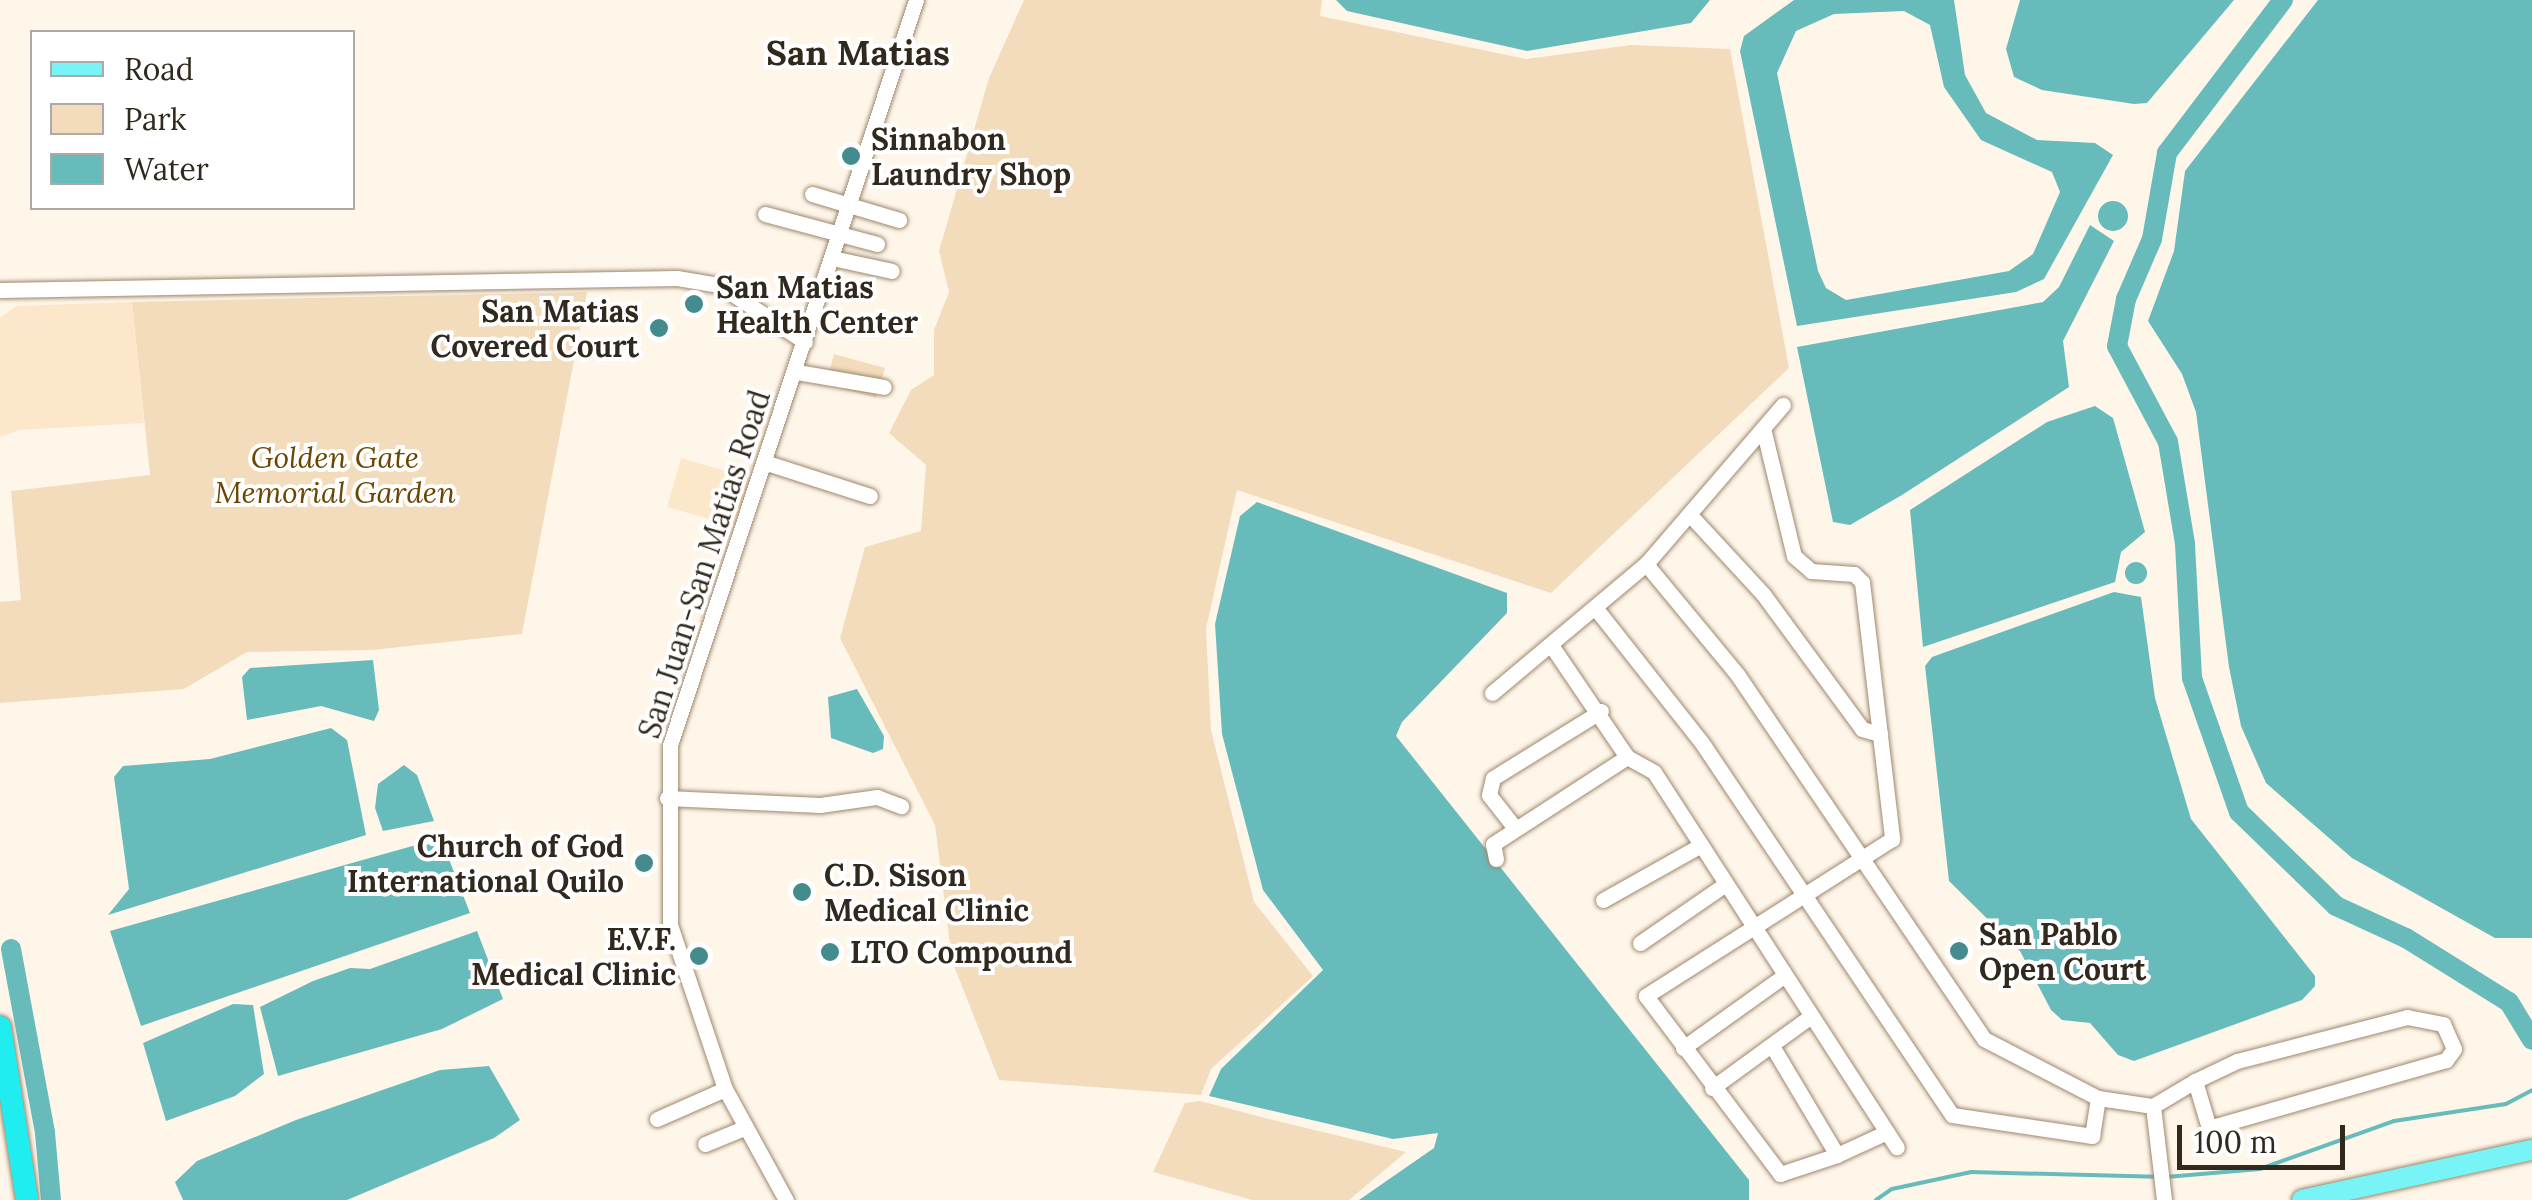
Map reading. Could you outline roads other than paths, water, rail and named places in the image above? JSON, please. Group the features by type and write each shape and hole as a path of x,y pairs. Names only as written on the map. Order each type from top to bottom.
{"highway":[{"path":"0,1027 28,1200"}],"main road":[{"path":"2302,1200 2532,1150"}],"street":[{"name":"San Juan-San Matias Road","path":"782,1199 724,1089 670,926 666,798 670,745 767,463 916,0"},
{"path":"812,194 899,220"},
{"path":"766,214 839,238 877,244"},
{"path":"832,258 892,271"},
{"path":"0,290 677,278 719,285 806,342"},
{"path":"797,372 884,387"},
{"path":"1492,693 1553,648 1646,564 1783,405"},
{"path":"1763,428 1794,556 1811,570 1854,574 1862,582 1892,839 1646,996 1780,1174 1837,1155 1887,1132"},
{"path":"767,463 870,496"},
{"path":"1691,516 1762,594 1862,729 1880,734"},
{"path":"1646,564 1737,674 1984,1039 2098,1098 2153,1106 2195,1080 2238,1061 2407,1017 2443,1024 2454,1049 2446,1060 2209,1128 2195,1080"},
{"path":"1597,610 1655,677 1952,1115 2092,1136 2098,1098"},
{"path":"1553,648 1601,711 1626,757 1654,772 1724,886 1755,927 1897,1147"},
{"path":"1515,828 1489,795 1493,778 1601,711"},
{"path":"1496,859 1492,844 1626,757"},
{"path":"666,798 820,805 876,797 900,806"},
{"path":"1603,900 1701,845"},
{"path":"1640,943 1724,886"},
{"path":"1683,1048 1785,975"},
{"path":"1712,1088 1811,1016"},
{"path":"1772,1046 1837,1155"},
{"path":"657,1119 724,1089"},
{"path":"2153,1106 2164,1196"},
{"path":"705,1144 744,1128"}],"water":[{"path":"1336,0 1710,0 1691,23 1527,51 1347,11"},
{"path":"1794,0 1954,0 1965,75 1986,113 2037,140 2095,143 2113,155 2044,279 2016,292 1797,326 1740,51 1744,36","holes":["1904,11 1930,25 1944,87 1981,140 2052,172 2060,192 2033,254 2009,271 1846,300 1826,288 1818,271 1777,73 1796,31 1834,14"]},
{"path":"2020,0 2234,0 2147,103 2134,104 2042,90 2014,77 2006,49"},
{"path":"2318,0 2532,0 2532,938 2495,938 2352,858 2266,783 2241,726 2229,667 2196,412 2182,374 2148,321 2174,251 2185,171"},
{"path":"2113,201 2124,205 2128,216 2124,227 2113,231 2102,227 2098,216 2102,205"},
{"path":"2090,225 2114,241 2063,341 2069,387 1850,525 1833,522 1797,347 2043,302 2059,287"},
{"path":"2095,406 2113,418 2145,532 2121,552 2115,582 1923,647 1910,510 2047,422"},
{"path":"1257,502 1507,593 1507,613 1402,722 1396,736 1749,1180 1749,1200 1359,1200 1434,1148 1438,1133 1393,1139 1209,1096 1221,1069 1323,970 1263,890 1222,734 1215,624 1240,516"},
{"path":"2136,562 2144,565 2144,581 2136,584 2128,581 2125,573 2128,565"},
{"path":"2114,592 2141,597 2155,698 2191,819 2315,976 2315,986 2302,1000 2134,1061 2118,1055 2090,1023 2062,1020 2051,1010 2020,951 1949,881 1925,666 1932,657"},
{"path":"373,660 379,710 374,721 321,706 247,720 242,677 250,668"},
{"path":"857,689 884,736 883,749 873,753 831,738 828,697"},
{"path":"331,728 347,740 366,835 108,915 129,889 114,777 123,766 210,759"},
{"path":"404,765 417,775 434,821 383,831 375,808 378,784"},
{"path":"443,844 470,913 141,1026 110,931 416,845"},
{"path":"477,931 503,999 442,1029 278,1076 260,1007 350,968 370,969"},
{"path":"233,1004 253,1005 264,1074 235,1096 166,1121 143,1043"},
{"path":"489,1066 520,1120 494,1138 347,1200 183,1200 175,1182 197,1161 296,1120 440,1070"}],"waterway":[{"path":"2283,0 2167,153 2152,239 2126,299 2117,346 2168,442 2185,544 2192,678 2239,812 2336,906 2406,938 2509,1002 2532,1040"},
{"path":"11,949 45,1133 51,1200"},
{"path":"2166,1177 2260,1169 2394,1121 2506,1104 2532,1090"},
{"path":"1876,1200 1892,1189 1971,1172 2156,1177"}],"place":[{"name":"Sinnabon Laundry Shop","path":"851,156"},
{"name":"San Matias Health Center","path":"694,304"},
{"name":"San Matias Covered Court","path":"659,328"},
{"name":"Church of God International Quilo","path":"644,863"},
{"name":"C.D. Sison Medical Clinic","path":"802,892"},
{"name":"San Pablo Open Court","path":"1959,951"},
{"name":"LTO Compound","path":"830,952"},
{"name":"E.V.F. Medical Clinic","path":"699,956"}],"district":[{"name":"San Matias","path":"858,53"}],"park label":[{"name":"Golden Gate Memorial Garden","path":"335,474"}]}
